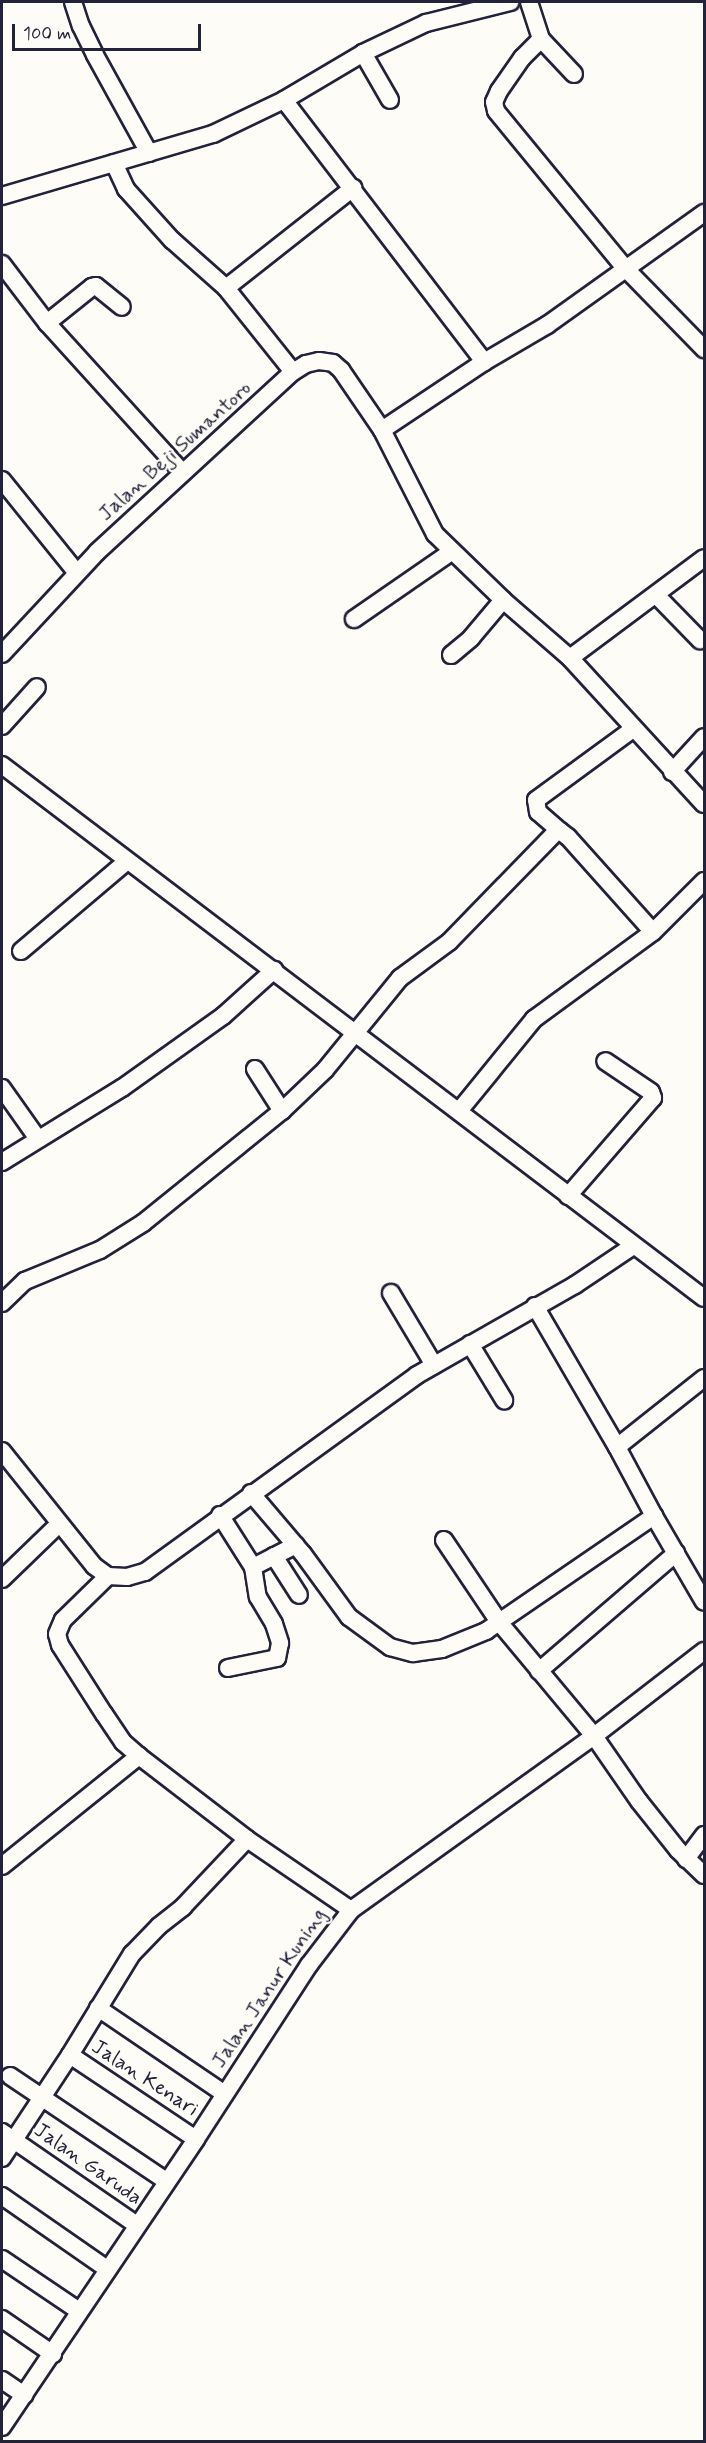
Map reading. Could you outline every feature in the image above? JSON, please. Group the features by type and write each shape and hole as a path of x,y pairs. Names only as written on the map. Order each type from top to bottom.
{"street":[{"path":"73,2 85,36 149,153"},
{"path":"2,196 213,135 284,100 363,53 426,23 510,2"},
{"path":"529,2 541,39 574,74"},
{"path":"541,39 522,58 499,91 494,102 496,111 626,269 705,349"},
{"path":"363,53 390,100"},
{"path":"284,100 484,362"},
{"path":"114,163 126,189 172,240 226,288 294,372"},
{"path":"226,288 353,188"},
{"path":"382,430 484,362 547,325 705,213"},
{"path":"2,264 47,323 183,473"},
{"path":"47,323 96,286 122,307"},
{"name":"Jalan Beji Sumantoro","path":"2,654 77,573 294,372 306,364 319,361 333,363 341,370 382,430 435,534 503,600 570,658 672,772 705,804"},
{"path":"2,480 77,573"},
{"path":"354,619 452,552"},
{"path":"570,658 657,596 705,558"},
{"path":"657,596 700,640"},
{"path":"451,656 471,638 503,600"},
{"path":"2,726 37,687"},
{"path":"633,729 536,800 538,812 560,831 653,932"},
{"path":"672,772 705,737"},
{"path":"2,765 357,1033 633,1246 705,1298"},
{"path":"2,1304 25,1281 99,1250 143,1223 282,1111 325,1070 399,978 449,942 552,834 560,831"},
{"path":"21,951 127,861"},
{"path":"459,1111 534,1019 653,932 705,881"},
{"path":"2,1162 122,1088 223,1016 274,970"},
{"path":"568,1196 653,1098 651,1092 604,1061"},
{"path":"255,1069 282,1111"},
{"path":"2,1088 38,1138"},
{"path":"2,1450 58,1525 94,1566 108,1576 127,1576 144,1572 220,1515 434,1365 574,1285 633,1246"},
{"path":"391,1293 434,1365"},
{"path":"535,1306 705,1602"},
{"path":"470,1344 504,1400"},
{"path":"616,1447 705,1378"},
{"path":"251,1493 296,1545 349,1617 378,1639 403,1652 442,1648 486,1631 654,1516"},
{"path":"220,1515 253,1567 258,1597 274,1624 280,1652 277,1658 263,1663 228,1668"},
{"path":"2,1579 58,1525"},
{"path":"444,1540 500,1622 594,1736 639,1801 686,1859 705,1875"},
{"path":"253,1567 296,1545"},
{"path":"539,1671 676,1554"},
{"path":"274,1556 299,1595"},
{"path":"108,1576 63,1620 57,1634 60,1645 123,1742 247,1839 351,1911"},
{"name":"Jalan Janur Kuning","path":"2,2427 53,2354 79,2310 165,2181 196,2139 309,1965 351,1911 594,1736 705,1651"},
{"path":"2,1866 139,1756"},
{"path":"686,1859 705,1835"},
{"path":"2,2158 7,2136 41,2099 132,1954 159,1926 183,1907 247,1839"},
{"path":"101,2001 225,2094"},
{"name":"Jalan Kenari","path":"70,2055 196,2139"},
{"path":"10,2076 165,2181"},
{"name":"Jalan Garuda","path":"7,2136 136,2225"},
{"path":"2,2196 107,2269"},
{"path":"2,2259 79,2310"},
{"path":"2,2319 53,2354"},
{"path":"2,2380 24,2395"}]}
